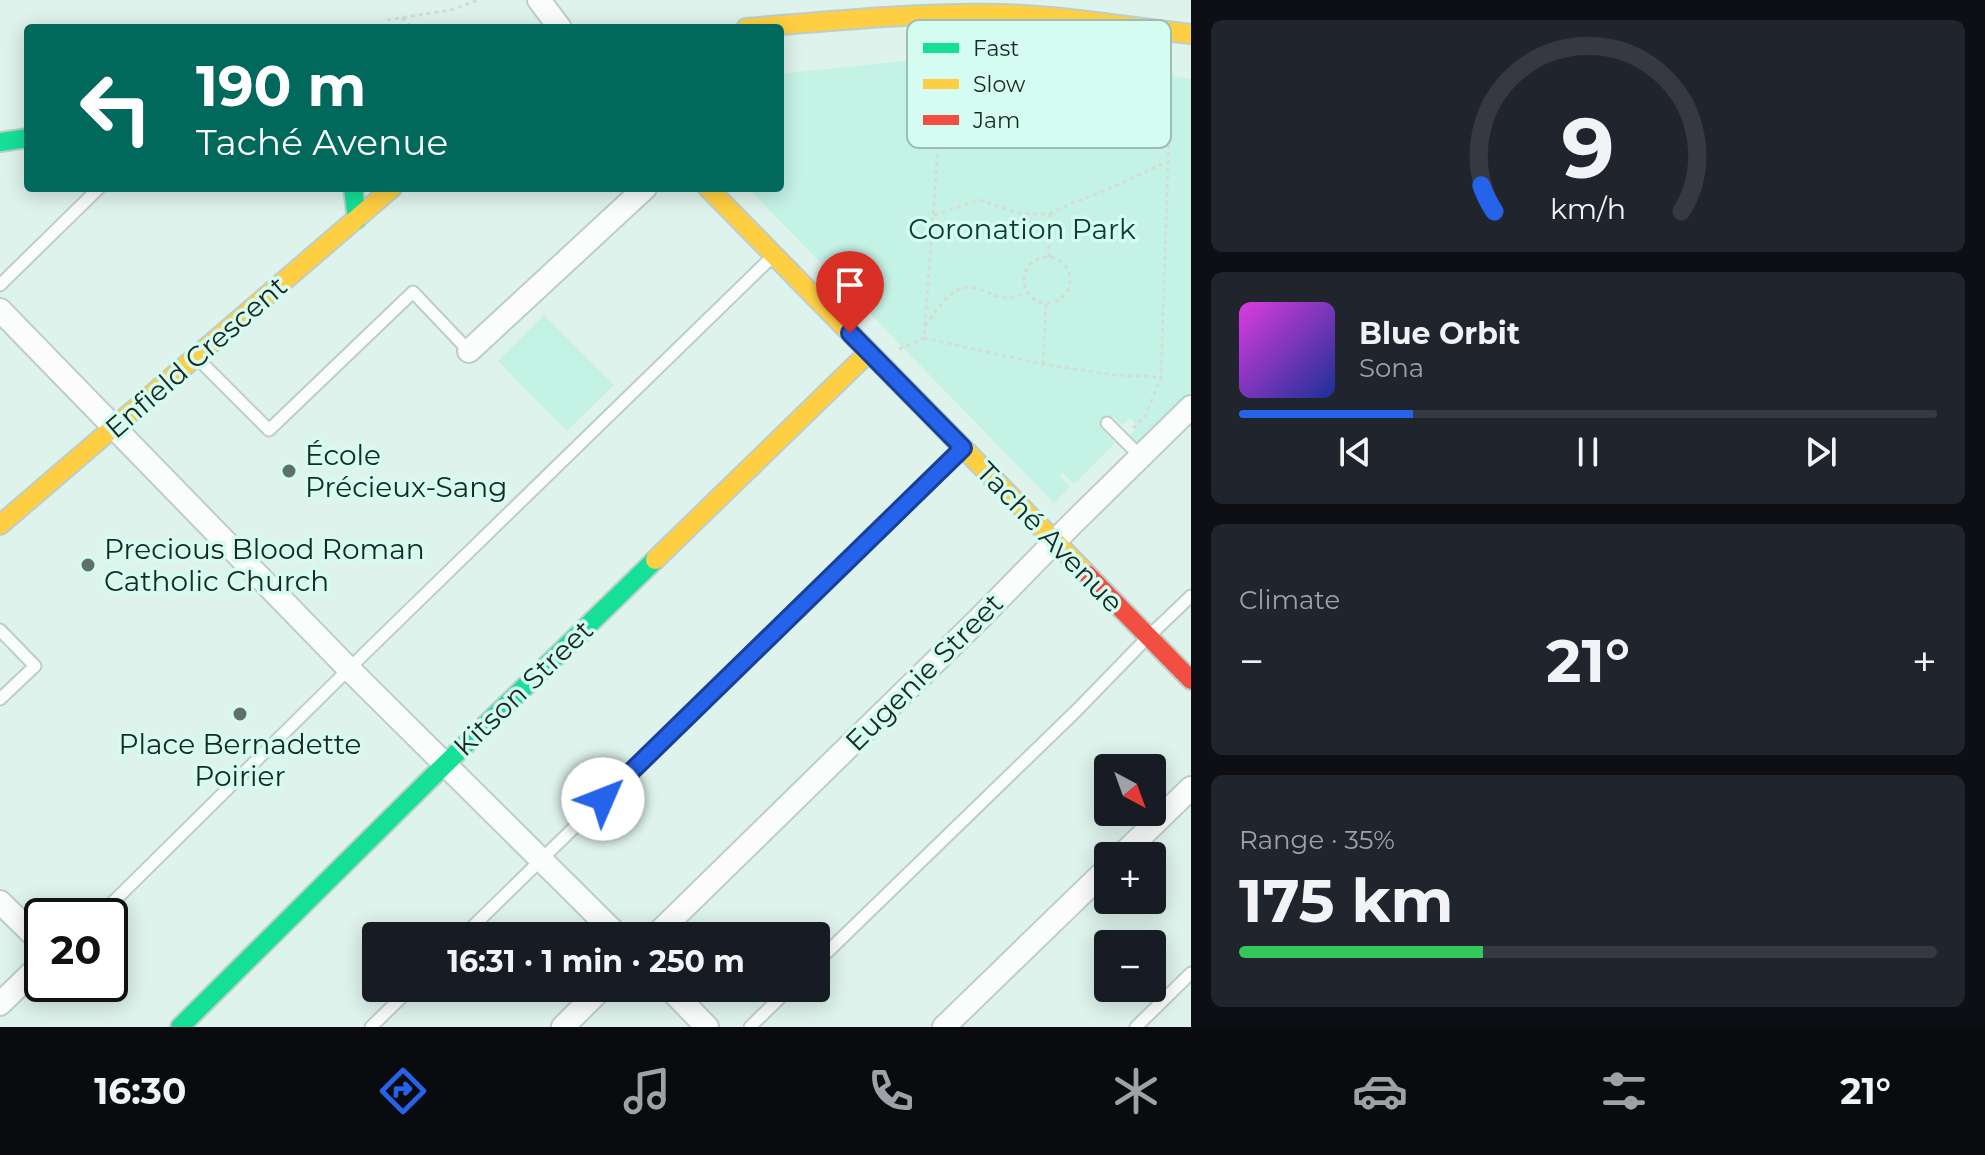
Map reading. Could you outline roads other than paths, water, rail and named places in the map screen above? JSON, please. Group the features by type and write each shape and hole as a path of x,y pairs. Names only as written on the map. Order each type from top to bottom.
{"main road":[{"path":"770,24 862,9 1070,20"},
{"path":"1171,32 1191,34"},
{"path":"0,142 24,139"},
{"path":"354,192 357,219"},
{"name":"Enfield Crescent","path":"0,525 387,192"},
{"name":"Taché Avenue","path":"712,192 1191,680"},
{"name":"Kitson Street","path":"180,1027 869,352"}],"street":[{"path":"539,0 557,24"},
{"path":"469,351 641,192"},
{"path":"0,310 349,669 604,922"},
{"name":"Eugenie Street","path":"669,922 1191,407"},
{"path":"1135,842 1191,788"},
{"path":"944,1027 1094,882"},
{"path":"0,902 24,925"},
{"path":"0,1004 24,981"},
{"path":"563,1027 588,1002"},
{"path":"683,1002 707,1027"}],"lane":[{"path":"0,285 95,192"},
{"path":"117,898 774,256"},
{"path":"196,357 269,430 413,292 469,351"},
{"path":"1107,423 1140,456"},
{"path":"477,922 963,448"},
{"path":"830,949 1191,596"},
{"path":"0,630 35,666 0,699"},
{"path":"1136,1027 1191,973"},
{"path":"371,1027 397,1002"},
{"path":"750,1027 776,1002"}],"place":[{"name":"École Précieux-Sang","path":"289,471"},
{"name":"Precious Blood Roman Catholic Church","path":"88,565"},
{"name":"Place Bernadette Poirier","path":"240,714"}],"park label":[{"name":"Coronation Park","path":"1022,229"}]}
